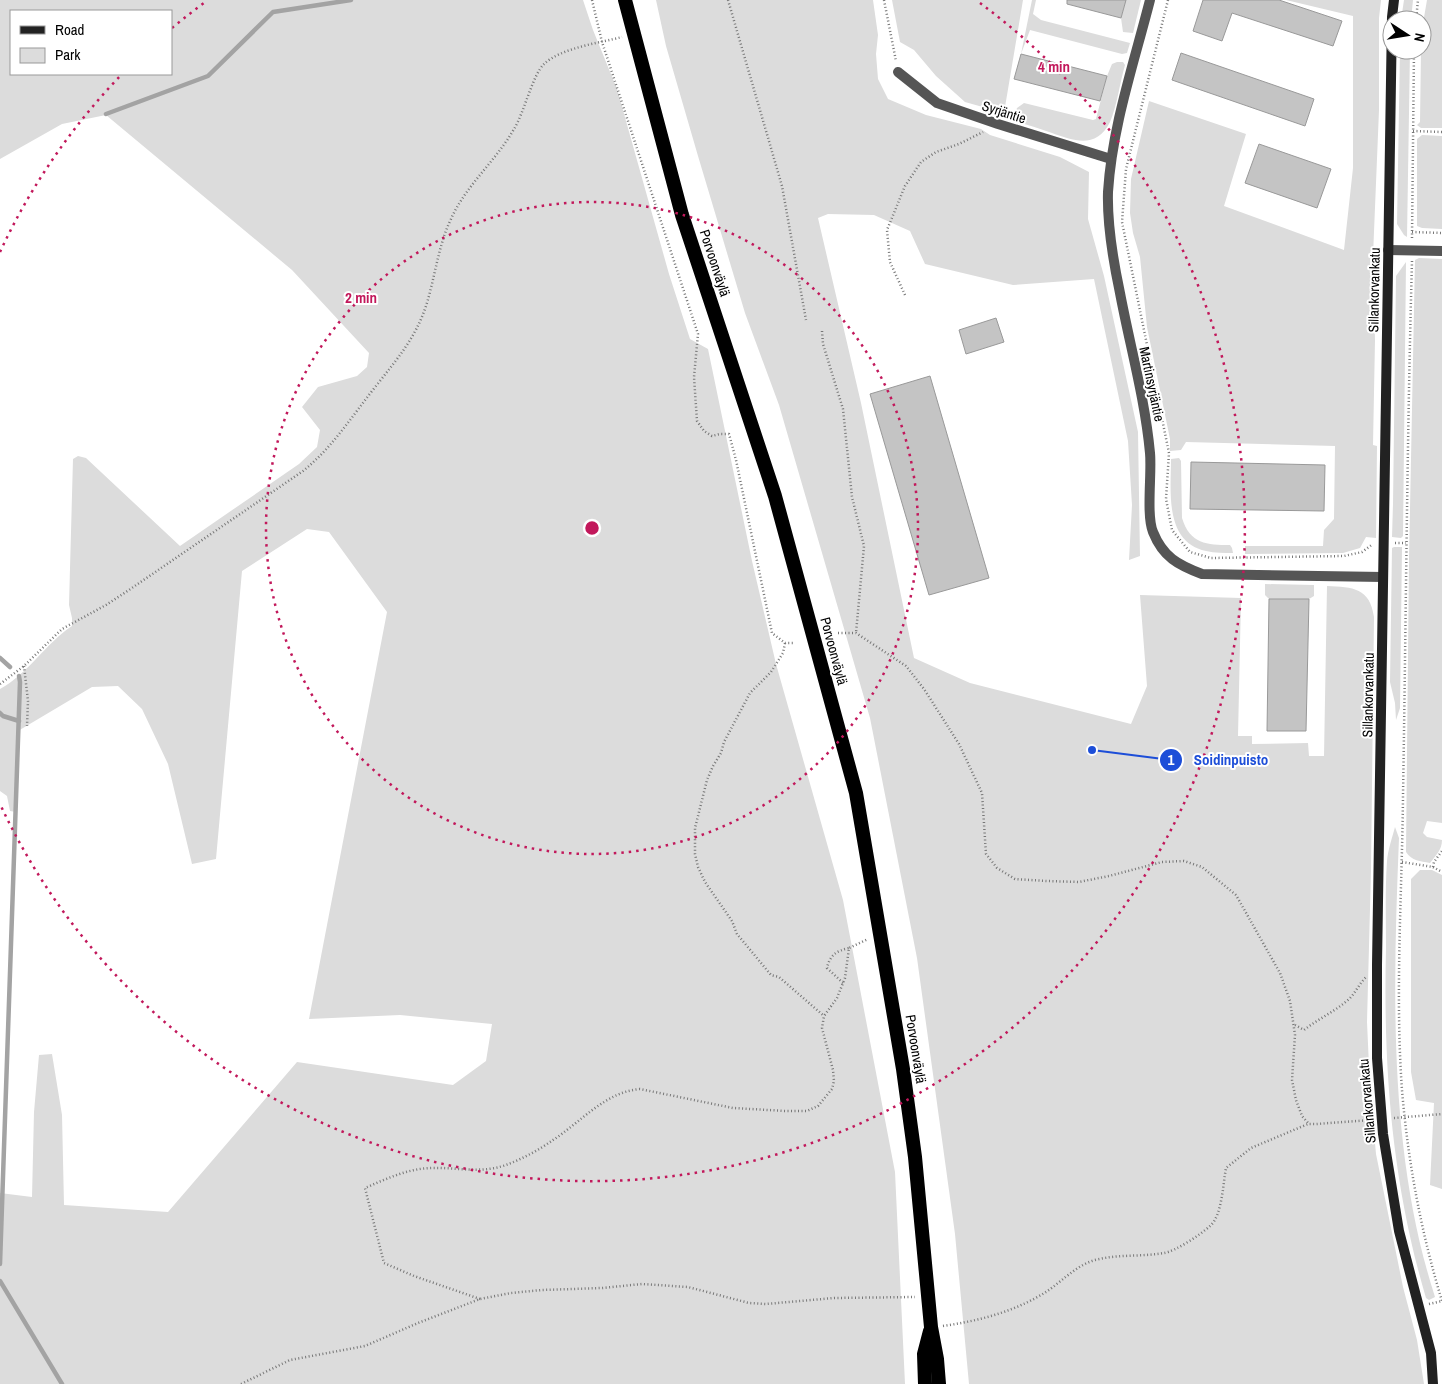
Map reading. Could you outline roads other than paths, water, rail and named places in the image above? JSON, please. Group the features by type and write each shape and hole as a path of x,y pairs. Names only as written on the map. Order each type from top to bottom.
{"highway":[{"name":"Porvoonväylä","path":"625,0 682,215 775,496 856,793 903,1069 915,1157 931,1327 938,1360 939,1384"},
{"name":"Porvoonväylä","path":"925,1384 924,1354 931,1327"}],"main road":[{"name":"Sillankorvankatu","path":"1394,0 1392,17 1388,250 1377,1058 1382,1134 1399,1231 1431,1353 1433,1384"}],"street":[{"name":"Martinsyrjäntie","path":"1150,0 1118,124 1111,159 1108,194 1114,260 1148,432 1152,530 1169,558 1182,566 1202,574 1383,577"},
{"name":"Syrjäntie","path":"898,72 937,103 1111,159"},
{"path":"1388,250 1442,251"}],"waterway":[{"path":"106,114 208,76 273,12 351,0"},
{"path":"0,658 10,667"},
{"path":"0,1264 19,676"},
{"path":"0,713 3,716 19,721"},
{"path":"0,1281 62,1384"}],"place":[{"name":"Soidinpuisto","path":"1092,750"}]}
